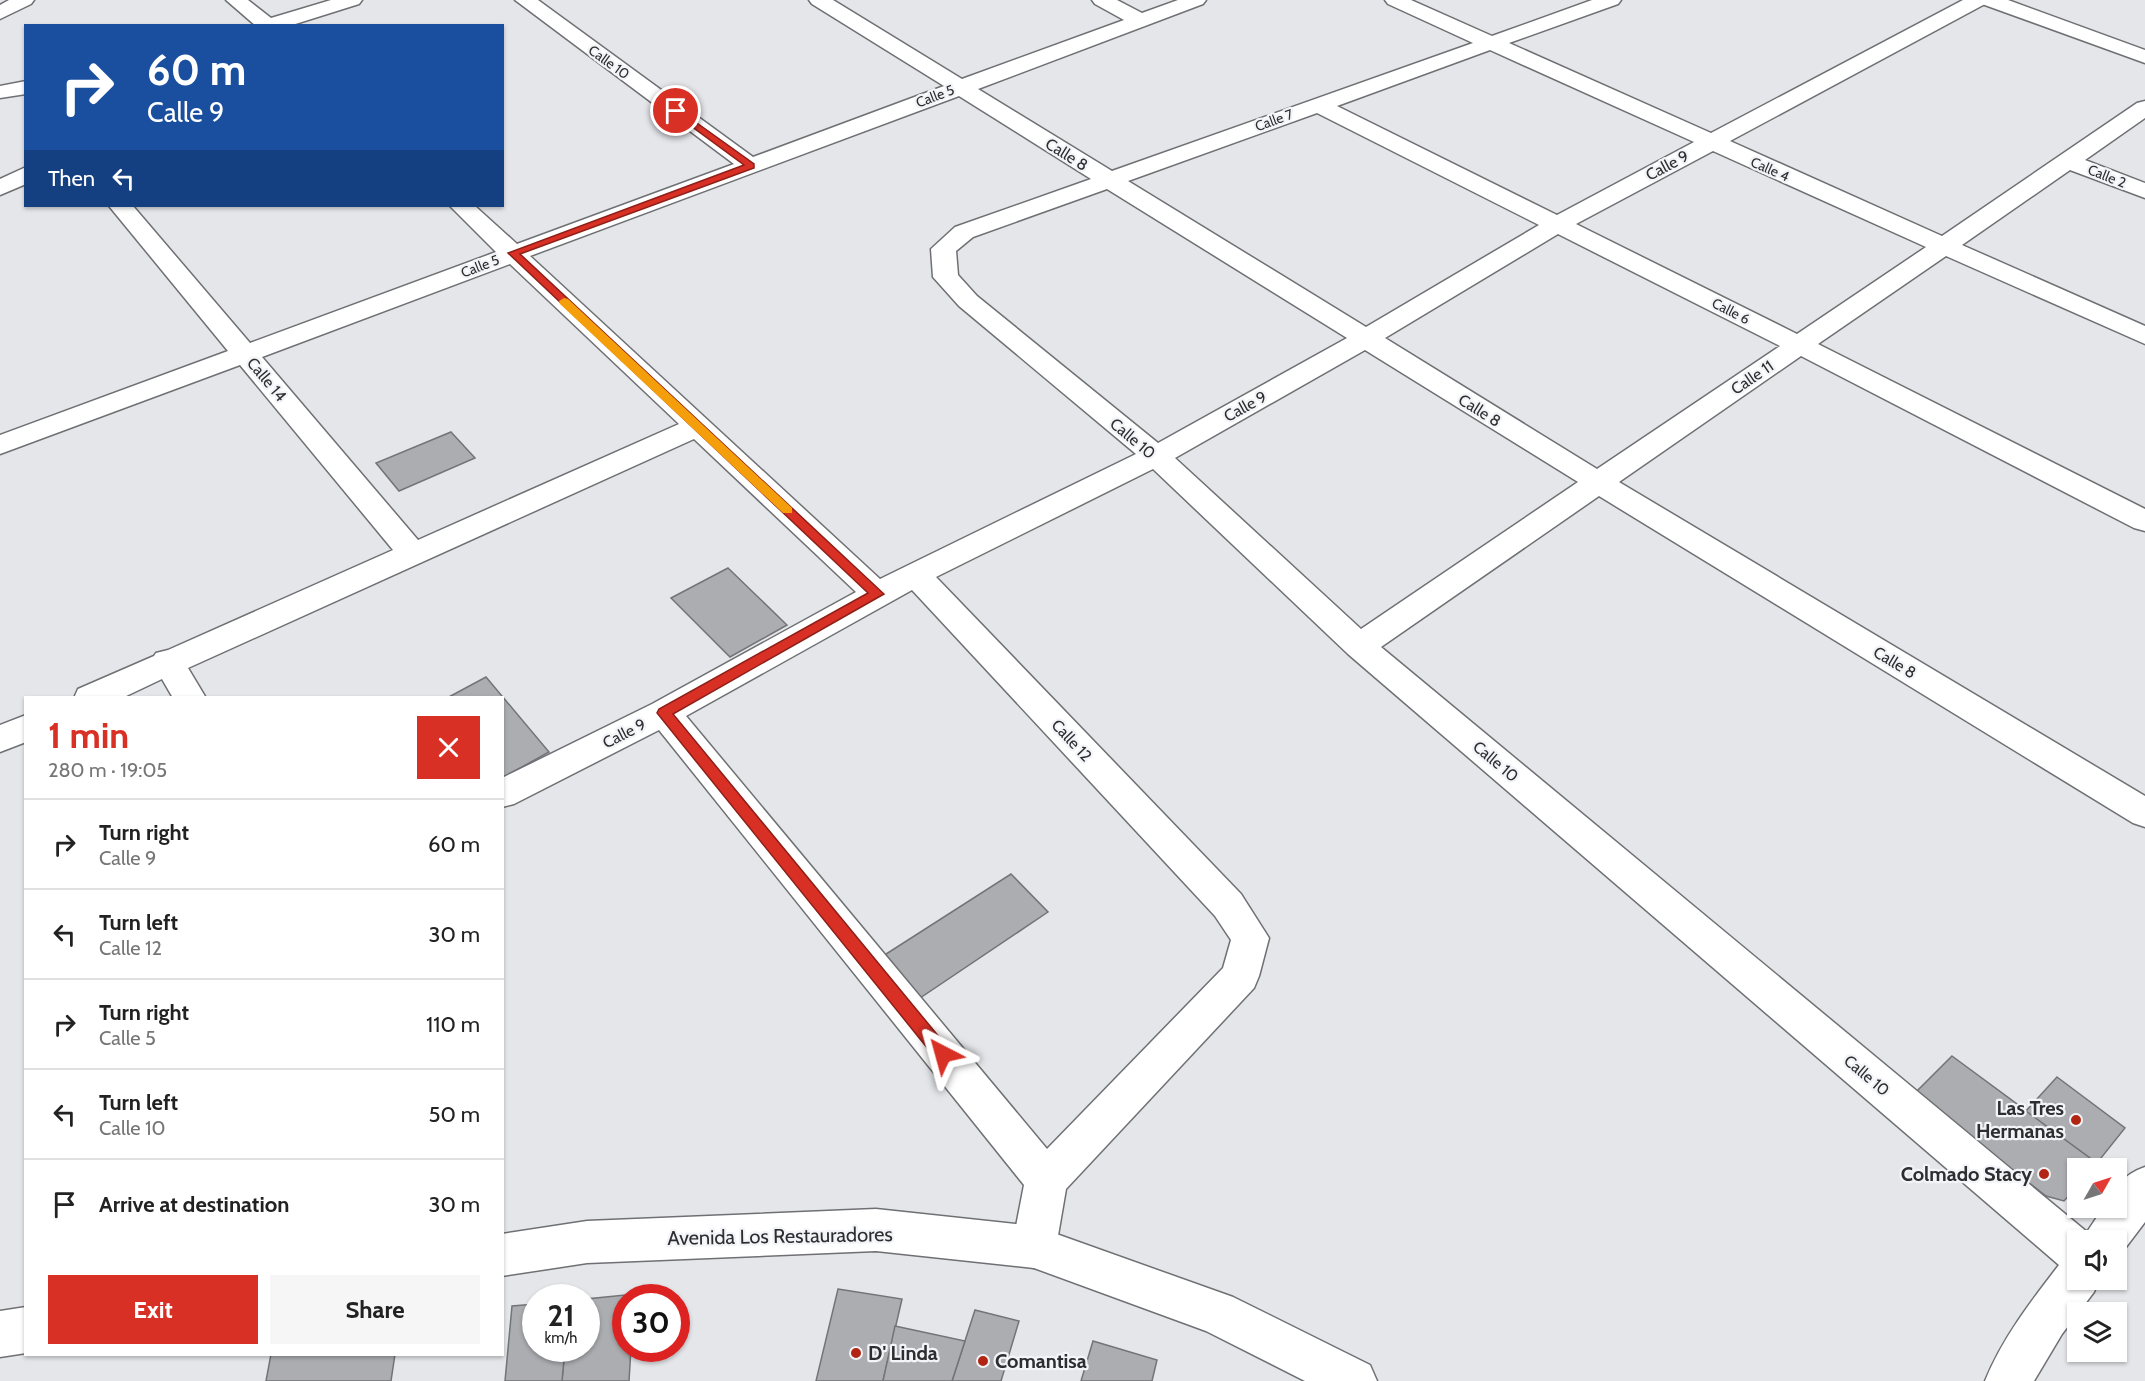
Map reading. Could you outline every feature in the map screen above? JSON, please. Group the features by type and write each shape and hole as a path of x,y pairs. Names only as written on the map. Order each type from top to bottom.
{"street":[{"path":"0,13 24,0"},
{"path":"236,0 267,24"},
{"path":"271,24 352,0"},
{"name":"Calle 10","path":"525,0 751,166"},
{"name":"Calle 8","path":"819,0 1598,482 2145,813"},
{"path":"1102,0 1141,21"},
{"name":"Calle 5","path":"0,445 1196,0"},
{"name":"Calle 4","path":"1395,0 2145,336"},
{"name":"Calle 7","path":"942,249 964,232 1611,0"},
{"name":"Calle 9","path":"504,793 664,713 877,594 1156,456 1365,339 1558,225 1978,0"},
{"path":"1989,0 2145,57"},
{"path":"0,92 24,87"},
{"name":"Calle 6","path":"1316,104 2145,521"},
{"name":"Calle 11","path":"1359,646 2145,108"},
{"name":"Calle 2","path":"2068,161 2145,191"},
{"path":"0,188 24,175"},
{"name":"Calle 14","path":"122,207 413,554"},
{"path":"463,207 877,594"},
{"name":"Calle 10","path":"942,249 946,277 968,301 1156,456 1359,646 2067,1244"},
{"path":"94,696 167,661 697,427"},
{"name":"Calle 12","path":"917,576 1228,905 1250,938 1240,976 1046,1180"},
{"path":"167,661 189,696"},
{"path":"664,713 1046,1180 1034,1247"},
{"path":"0,739 24,729"},
{"path":"2113,1230 2145,1187"},
{"name":"Avenida Los Restauradores","path":"504,1255 587,1242 876,1230 1034,1247 1216,1313 1354,1381"},
{"path":"2007,1381 2046,1318 2068,1290"},
{"path":"0,1334 24,1330"}],"building":[{"path":"451,432 475,458 399,491 376,463"},
{"path":"728,568 787,625 730,657 671,598"},
{"path":"486,677 502,696 451,696"},
{"path":"504,698 549,752 504,777"},
{"path":"1011,874 1048,912 920,998 883,956"},
{"path":"1952,1056 2090,1158 2067,1158 2067,1198 2064,1201 2046,1196 1914,1094"},
{"name":"Las Tres Hermanas","path":"2057,1077 2125,1128 2101,1158 2090,1158 2026,1111"},
{"name":"D' Linda","path":"838,1289 902,1299 883,1381 816,1381"},
{"path":"612,1296 612,1362 630,1362 629,1381 562,1381 564,1362 600,1362 600,1298"},
{"path":"522,1305 522,1362 564,1362 562,1381 505,1381 512,1306"},
{"name":"Comantisa","path":"975,1310 1019,1321 1001,1381 952,1381"},
{"path":"895,1326 965,1341 952,1381 883,1381"},
{"path":"1093,1341 1157,1360 1152,1381 1081,1381"},
{"path":"271,1356 395,1356 391,1381 266,1381"}],"slow traffic":[{"path":"564,301 787,511"}],"place":[{"name":"Las Tres Hermanas","path":"2076,1120"},
{"name":"Colmado Stacy","path":"2044,1174"},
{"name":"D' Linda","path":"856,1353"},
{"name":"Comantisa","path":"983,1361"}],"route":[{"path":"676,111 751,166 513,253 877,594 664,713 943,1054"}]}
